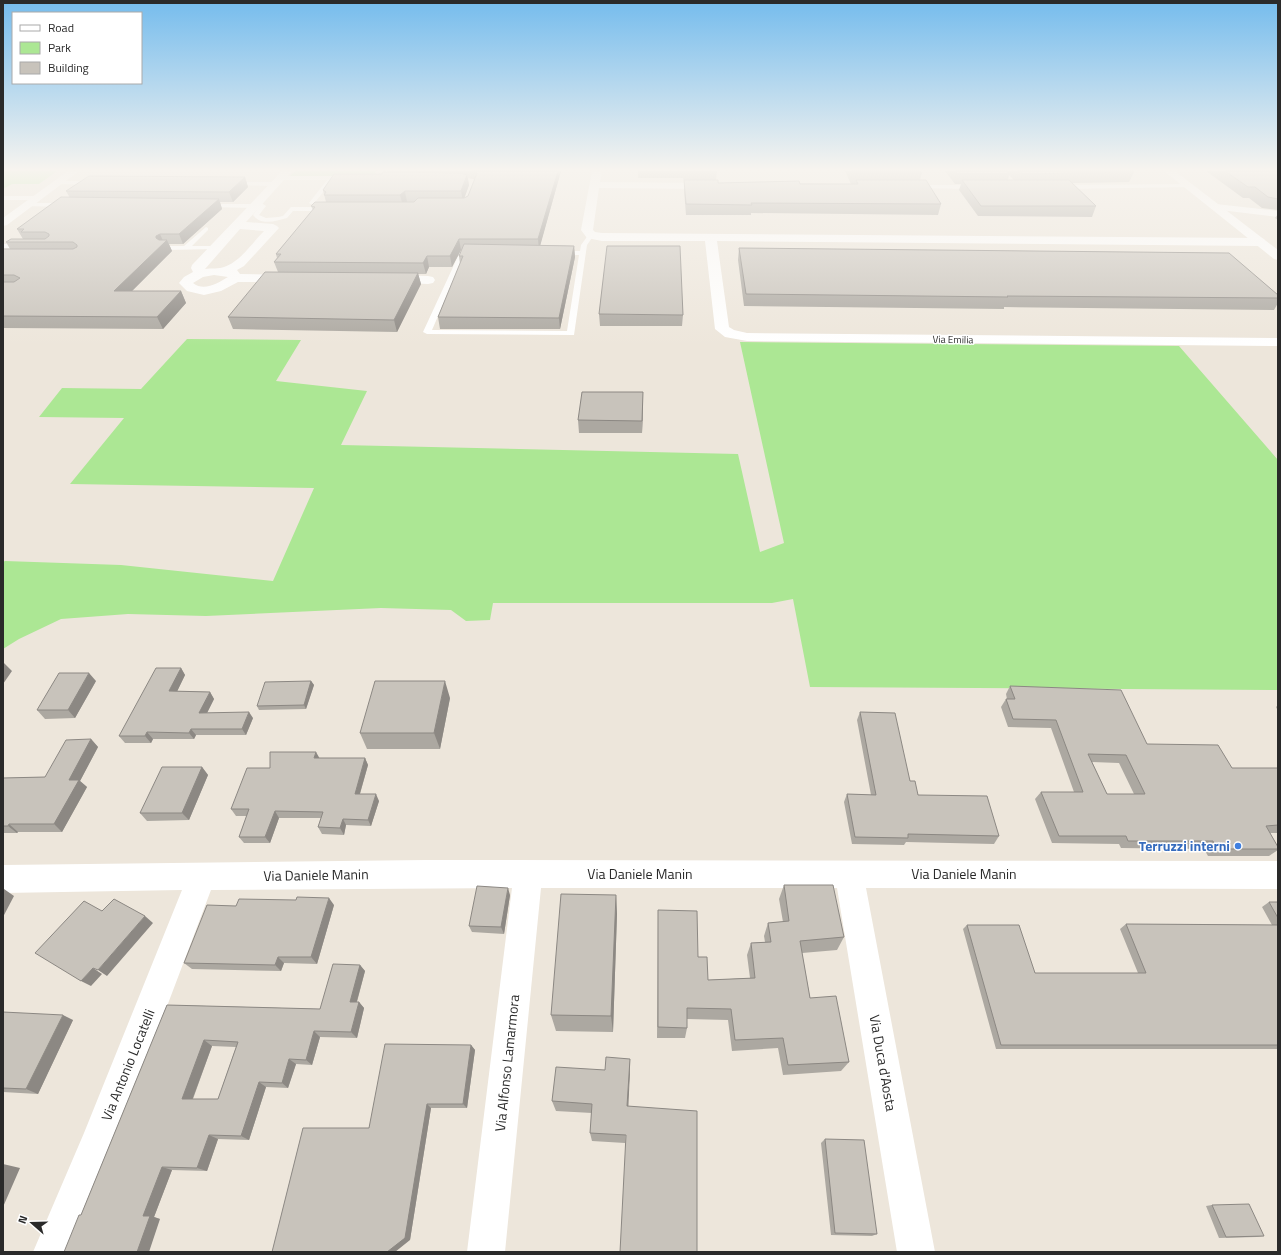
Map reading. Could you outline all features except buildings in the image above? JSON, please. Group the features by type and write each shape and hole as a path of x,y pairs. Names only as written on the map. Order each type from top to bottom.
{"street":[{"path":"201,273 197,268 234,230"},
{"path":"272,230 230,275 214,289 201,291 190,288 186,283 190,278 201,273 214,271 230,275 305,279"},
{"path":"587,230 591,235 602,237 1260,242"},
{"path":"1244,230 1278,256"},
{"name":"Via Emilia","path":"711,239 722,329 730,334 747,337 1278,342"},
{"path":"374,279 428,280"},
{"name":"Via Daniele Manin","path":"3,879 528,874 1278,875"},
{"name":"Via Alfonso Lamarmora","path":"486,1252 528,874"},
{"name":"Via Duca d'Aosta","path":"849,874 916,1252"},
{"name":"Via Antonio Locatelli","path":"52,1252 98,1141 202,877"}],"lane":[{"path":"186,248 205,230"},
{"path":"478,252 462,252 427,332 572,334 584,245 591,235"},
{"path":"3,246 35,246"},
{"path":"165,248 216,248"},
{"path":"553,253 583,253"}],"green space":[{"path":"187,339 301,340 276,381 367,391 341,445 738,454 760,552 784,543 740,342 1179,346 1278,460 1278,690 810,687 793,599 772,603 493,603 490,620 466,621 451,610 381,608 206,616 128,614 61,619 19,639 3,649 3,562 5,561 121,565 273,581 314,488 70,484 124,418 39,417 62,388 141,389"}],"place":[{"name":"Terruzzi interni","path":"1238,846"}]}
